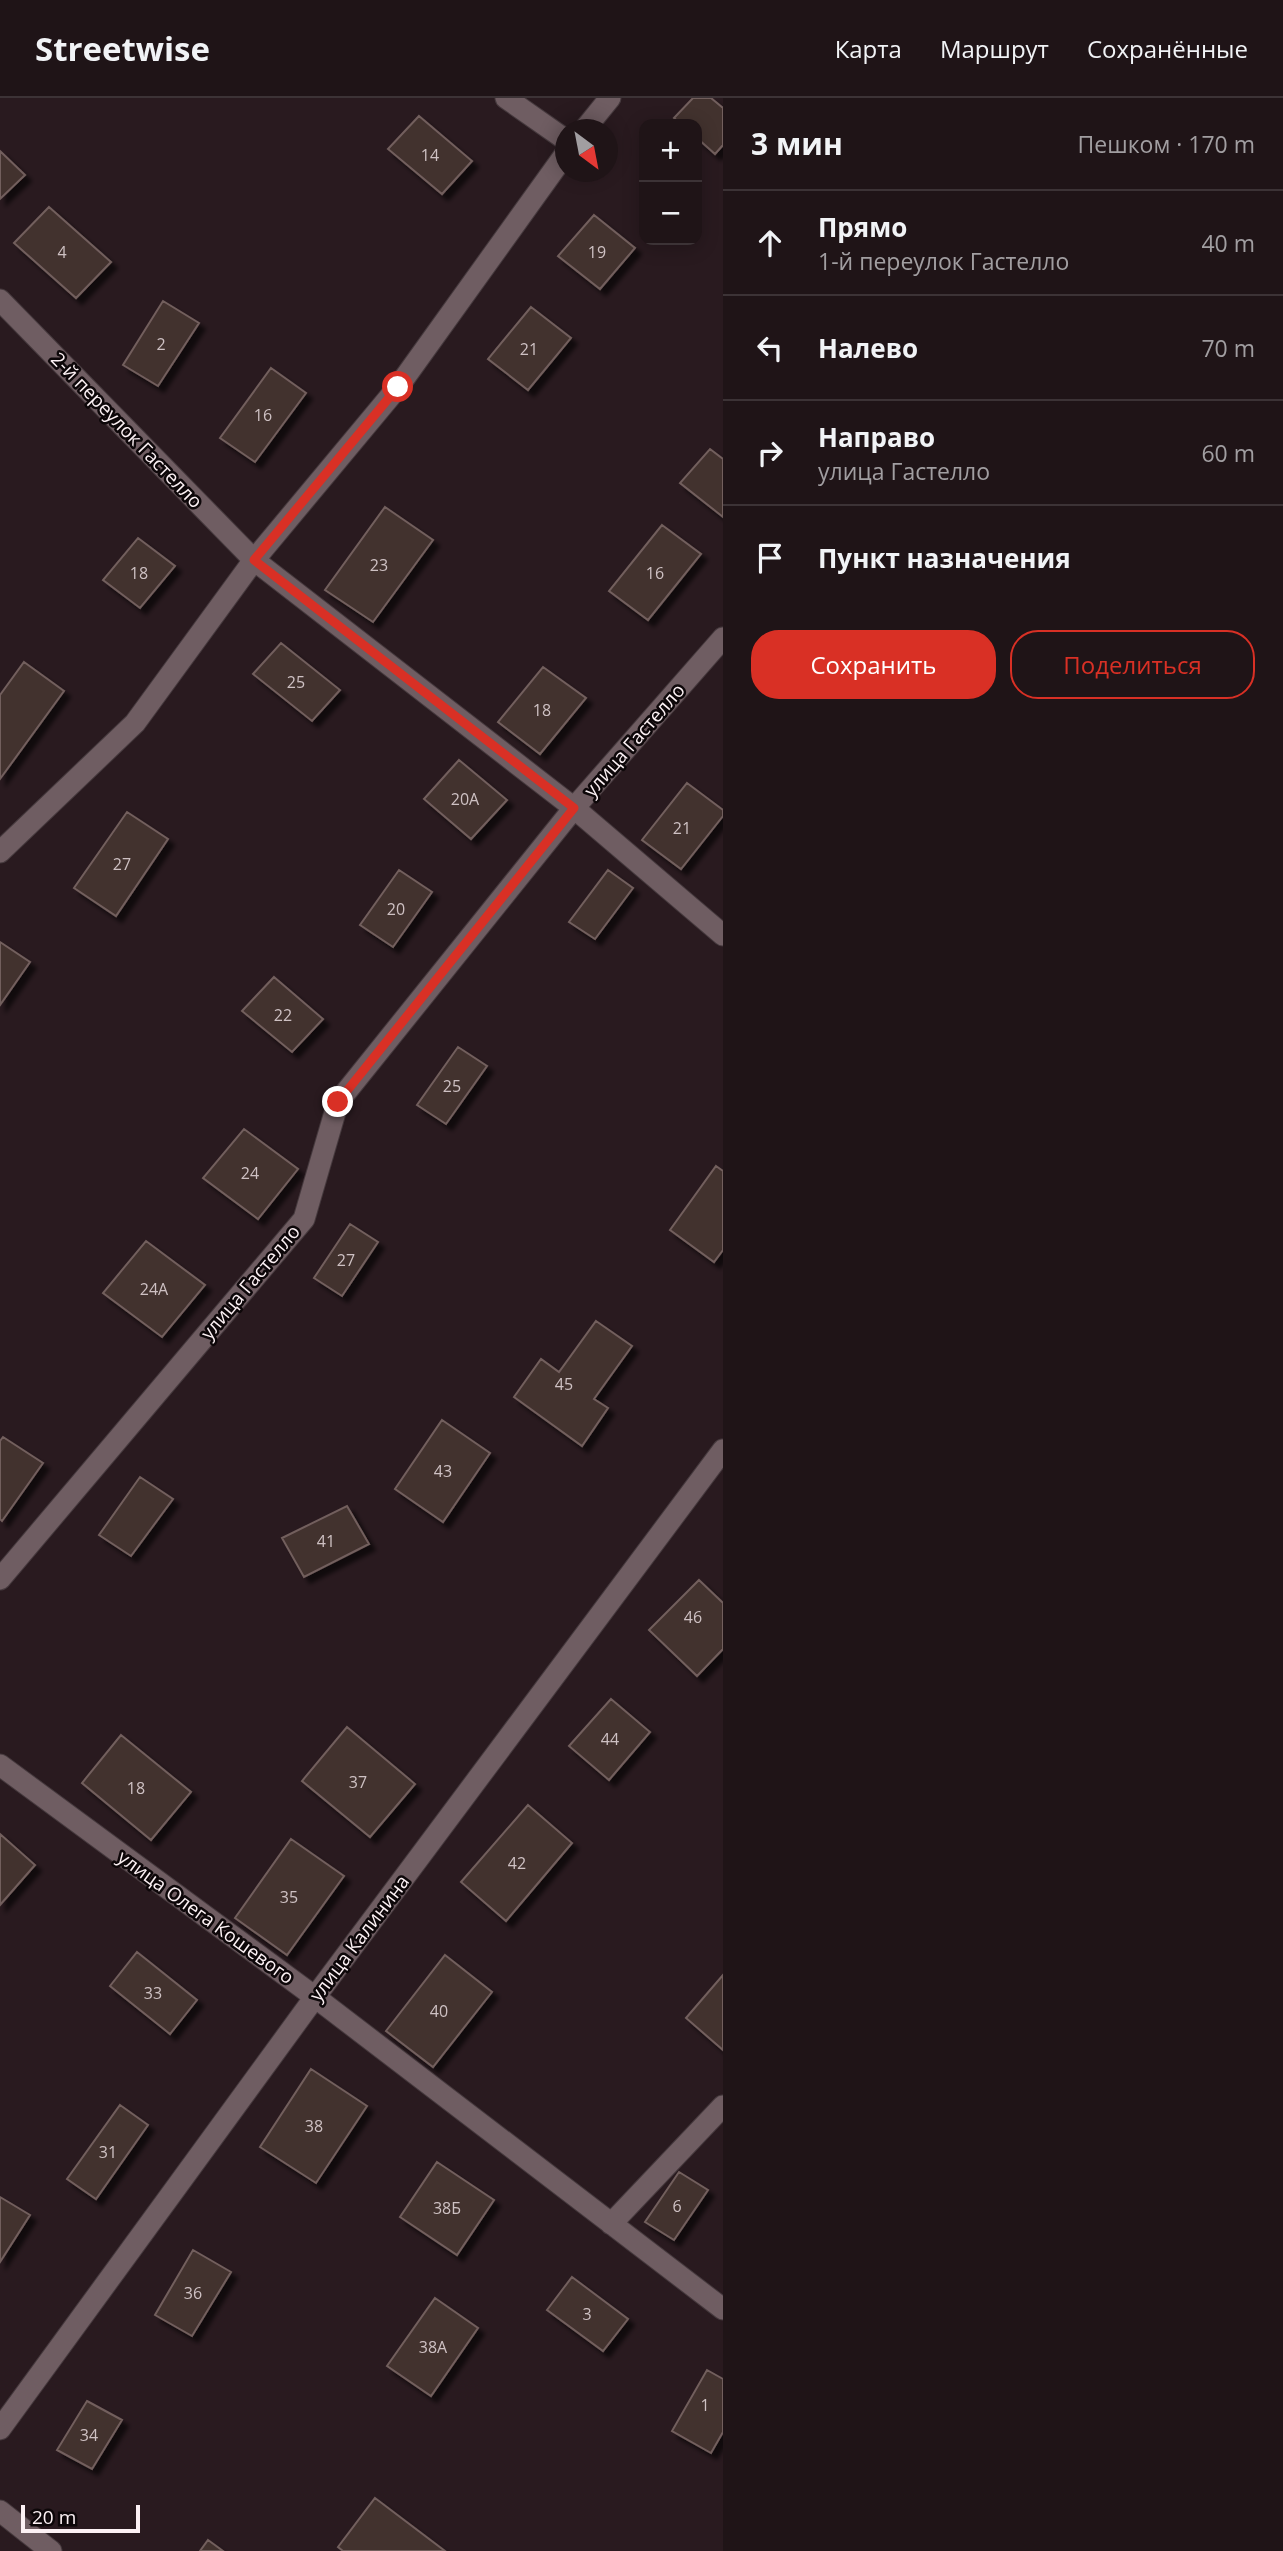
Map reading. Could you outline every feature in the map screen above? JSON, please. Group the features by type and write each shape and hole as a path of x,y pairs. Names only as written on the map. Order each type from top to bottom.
{"street":[{"path":"506,98 555,133"},
{"path":"593,119 610,98"},
{"path":"0,852 135,723 254,560 398,387 555,167"},
{"name":"2-й переулок Гастелло","path":"0,300 254,560 574,808 723,935"},
{"name":"улица Гастелло","path":"0,1578 304,1219 338,1102 574,808 723,638"},
{"name":"улица Калинина","path":"0,2429 315,1997 723,1450"},
{"name":"улица Олега Кошевого","path":"0,1765 315,1997 723,2309"},
{"path":"611,2224 723,2106"},
{"path":"0,2511 51,2551"}],"building":[{"path":"693,98 711,98 723,108 723,145 715,154 702,142 702,119 674,118"},
{"path":"419,116 472,161 442,194 388,149"},
{"path":"0,151 25,175 0,199"},
{"path":"49,207 111,262 76,298 14,243"},
{"path":"594,215 635,248 600,289 558,256"},
{"path":"163,301 199,323 158,386 123,365"},
{"path":"531,307 571,338 528,390 488,359"},
{"path":"271,368 306,393 255,462 220,438"},
{"path":"710,449 723,459 723,517 680,483"},
{"path":"385,507 433,540 373,622 325,590"},
{"path":"662,525 701,554 648,620 609,591"},
{"path":"138,538 175,566 140,608 103,580"},
{"path":"281,643 340,690 312,721 253,674"},
{"path":"24,662 64,691 0,779 0,695"},
{"path":"543,667 586,698 540,754 498,722"},
{"path":"459,760 507,800 471,839 424,799"},
{"path":"687,783 723,810 723,816 681,869 642,840"},
{"path":"127,812 168,839 116,916 74,888"},
{"path":"399,870 432,892 393,947 360,925"},
{"path":"608,870 633,888 595,939 569,922"},
{"path":"0,942 30,962 0,1005"},
{"path":"274,977 323,1019 292,1052 242,1011"},
{"path":"458,1047 487,1066 446,1124 417,1105"},
{"path":"244,1129 298,1169 258,1219 203,1178"},
{"path":"716,1166 723,1171 723,1250 714,1262 670,1230"},
{"path":"350,1224 378,1242 342,1296 314,1278"},
{"path":"146,1241 205,1285 162,1337 103,1293"},
{"path":"596,1321 632,1346 594,1399 608,1408 582,1446 514,1397 541,1359 559,1372"},
{"path":"442,1420 490,1453 443,1522 395,1489"},
{"path":"3,1437 43,1463 2,1521 0,1441"},
{"path":"140,1477 173,1499 131,1556 99,1535"},
{"path":"347,1506 369,1544 304,1577 282,1538"},
{"path":"699,1580 723,1603 723,1649 697,1676 649,1630"},
{"path":"611,1699 650,1732 609,1780 569,1746"},
{"path":"347,1727 415,1784 370,1837 302,1781"},
{"path":"121,1735 191,1792 151,1840 82,1783"},
{"path":"528,1805 572,1843 506,1921 461,1882"},
{"path":"0,1834 35,1865 0,1905"},
{"path":"291,1839 344,1876 287,1955 235,1918"},
{"path":"137,1952 197,2000 170,2034 110,1986"},
{"path":"445,1955 492,1992 433,2067 386,2031"},
{"path":"723,1975 723,2050 686,2018"},
{"path":"311,2069 367,2106 316,2183 260,2147"},
{"path":"120,2105 148,2125 96,2199 67,2179"},
{"path":"437,2162 494,2200 457,2255 400,2217"},
{"path":"679,2172 708,2190 674,2240 645,2222"},
{"path":"0,2197 30,2215 0,2262"},
{"path":"193,2250 231,2272 192,2336 155,2315"},
{"path":"572,2277 628,2319 603,2351 547,2310"},
{"path":"435,2298 478,2328 431,2396 387,2366"},
{"path":"707,2370 723,2379 723,2432 711,2453 672,2431"},
{"path":"87,2401 122,2420 92,2469 57,2450"},
{"path":"375,2498 445,2551 343,2551 338,2547"},
{"path":"208,2540 223,2551 200,2551"}],"route":[{"path":"338,1102 574,808 254,560 398,387"}]}
